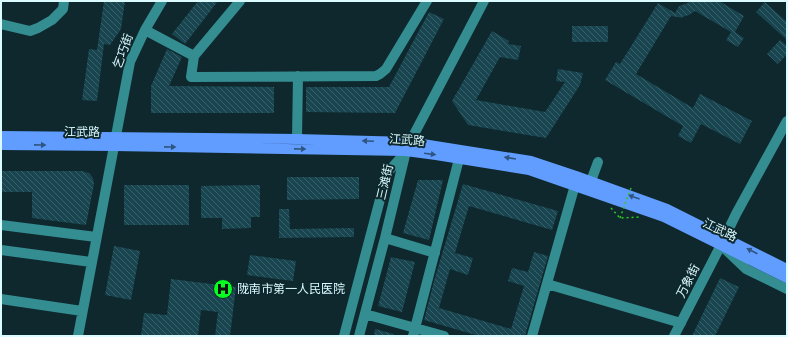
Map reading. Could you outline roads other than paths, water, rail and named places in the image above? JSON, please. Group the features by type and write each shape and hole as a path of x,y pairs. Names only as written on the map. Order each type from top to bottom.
{"main road":[{"name":"江武路","path":"1,136 114,141 408,147 459,159 529,170 664,217 787,269"},
{"name":"江武路","path":"1,145 114,141 297,139 408,147 531,161 667,209 787,278"}],"street":[{"path":"1,24 30,30 38,28 52,20 63,9 64,1"},
{"name":"乞巧街","path":"78,336 130,62 145,30 162,1"},
{"path":"240,1 194,56 191,77 371,76 380,74 388,66 427,1"},
{"name":"三滩街","path":"359,336 408,147 484,1"},
{"path":"145,30 194,56"},
{"path":"297,139 298,76"},
{"name":"万象街","path":"674,336 736,214 787,121"},
{"path":"344,336 387,173 408,147"},
{"path":"414,332 459,159"},
{"path":"591,181 598,162"},
{"path":"532,336 575,185"},
{"path":"1,225 96,237"},
{"path":"385,238 435,253"},
{"path":"723,241 746,269 787,289"},
{"path":"1,250 91,262"},
{"path":"547,284 681,323"},
{"path":"1,299 82,311"},
{"path":"365,314 414,332 444,336"}],"place":[{"name":"陇南市第一人民医院","path":"223,289"}]}
